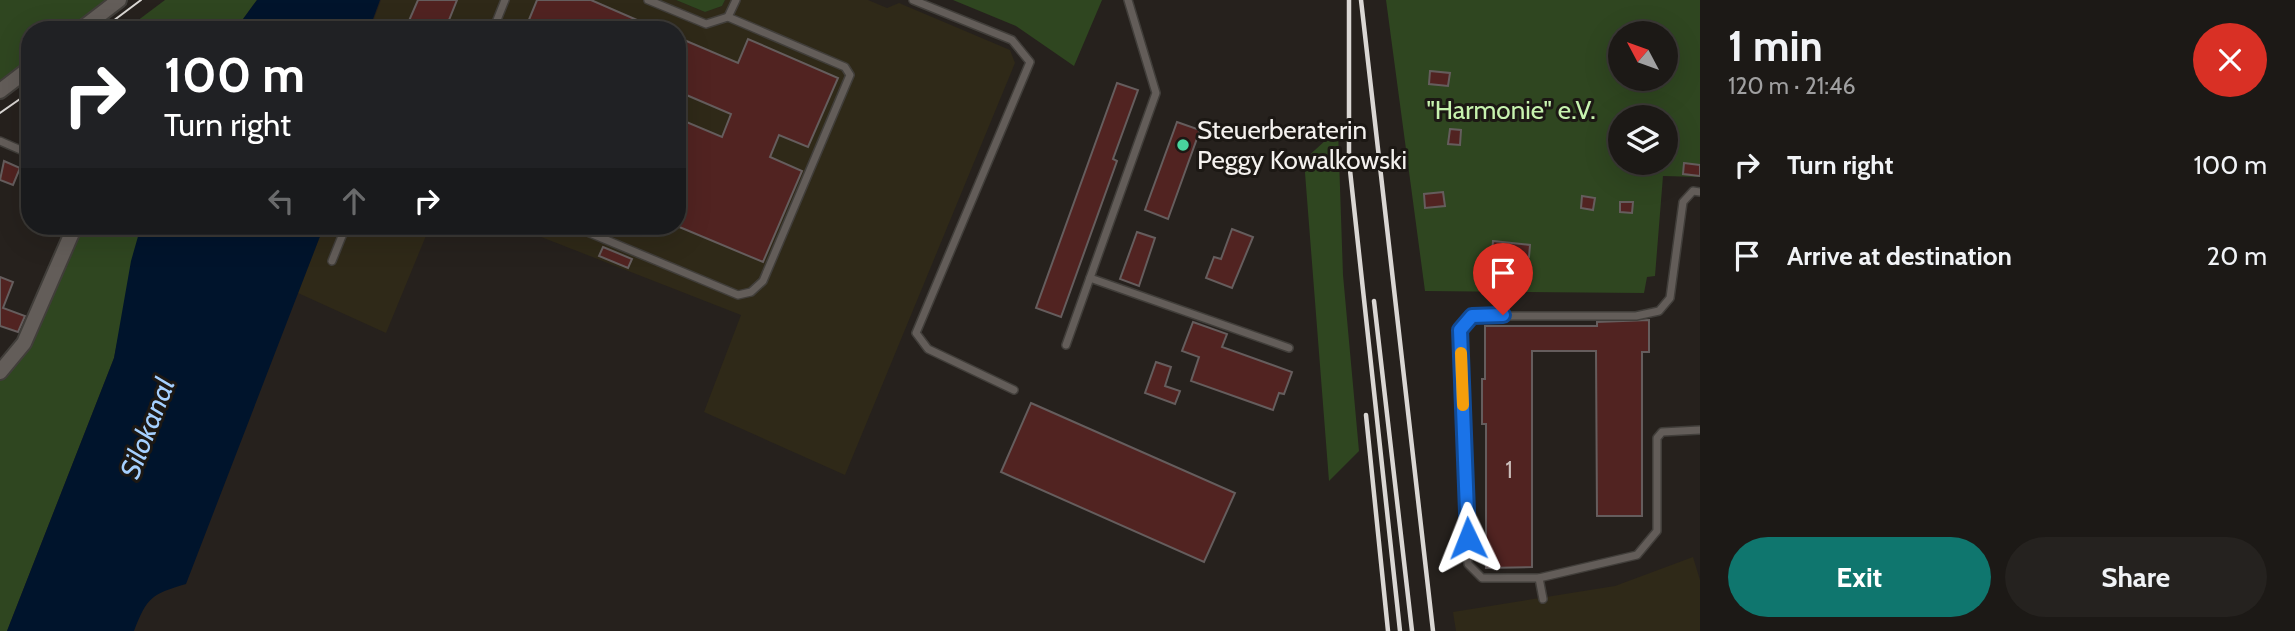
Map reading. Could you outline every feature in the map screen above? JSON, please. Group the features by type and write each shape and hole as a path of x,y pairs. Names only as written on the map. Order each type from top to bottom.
{"street":[{"path":"92,21 119,0"},
{"path":"0,91 21,75"},
{"path":"0,372 24,343 71,235"}],"lane":[{"path":"497,21 505,0"},
{"path":"595,235 738,295 751,292 763,281 850,75 845,67 728,18 706,24 648,0"},
{"path":"728,18 736,0"},
{"path":"913,0 1012,40 1030,62 916,333 928,349 1014,390"},
{"path":"1066,345 1156,93 1128,0"},
{"path":"0,141 21,150"},
{"path":"1700,192 1693,191 1683,202 1670,298 1659,311 1636,316 1472,316 1460,330 1468,564 1482,578 1539,578 1637,555 1657,531 1657,438 1662,432 1700,430"},
{"path":"332,261 342,235"},
{"path":"1090,278 1289,348"},
{"path":"1539,578 1543,599"}],"shaded area":[{"path":"381,0 676,0 705,12 722,6 725,0 868,0 887,8 899,3 1010,50 1015,63 845,475 704,412 741,315 536,235 686,235 686,21 373,21"},
{"path":"321,235 426,235 386,333 298,293"},
{"path":"1693,557 1700,580 1700,631 1456,631 1453,612 1615,586"}],"green space":[{"path":"0,0 108,0 80,21 21,21 21,66 0,81"},
{"path":"165,0 257,0 242,21 137,21"},
{"path":"676,0 725,0 722,6 705,12"},
{"path":"953,0 1102,0 1074,66 1016,26"},
{"name":"\"Harmonie\" e.V.","path":"1386,0 1700,0 1700,177 1663,176 1655,276 1647,277 1644,293 1425,291"},
{"path":"1338,129 1343,275 1359,451 1329,481 1304,160"},
{"path":"78,235 139,235 114,358 7,631 0,631 0,381 30,344"}],"water":[{"path":"257,0 380,0 372,21 242,21"},
{"name":"Silokanal","path":"138,235 321,235 186,584 152,598 134,631 7,631 114,358 131,261"}],"building":[{"path":"418,0 457,0 449,21 409,21"},
{"path":"537,0 591,0 639,21 528,21"},
{"path":"748,39 838,78 808,147 779,135 770,157 802,171 763,262 686,230 686,122 722,137 731,114 686,95 686,41 738,63"},
{"path":"1430,71 1450,73 1448,86 1429,84"},
{"path":"1117,83 1138,90 1113,159 1117,161 1061,317 1036,308"},
{"path":"1177,122 1200,130 1168,219 1145,210"},
{"path":"1450,129 1461,130 1460,145 1448,144"},
{"path":"4,161 20,168 13,185 0,180"},
{"path":"1684,163 1700,165 1700,176 1683,174"},
{"path":"1443,192 1445,206 1425,208 1424,194"},
{"path":"1582,196 1595,198 1593,210 1581,208"},
{"path":"1620,202 1633,202 1632,213 1620,212"},
{"path":"1232,229 1253,237 1232,288 1206,278 1214,257 1221,259"},
{"path":"1137,232 1155,238 1139,286 1120,279"},
{"path":"1493,241 1530,245 1529,257 1492,254"},
{"path":"603,247 632,259 628,268 599,256"},
{"path":"0,277 13,282 3,308 25,316 18,332 0,326"},
{"path":"1649,320 1649,352 1642,352 1642,516 1597,516 1596,351 1532,351 1532,567 1486,568 1486,424 1482,424 1485,326 1597,326 1597,322"},
{"path":"1193,322 1227,334 1222,347 1292,372 1284,394 1279,393 1273,410 1191,381 1199,357 1182,351"},
{"path":"1156,362 1171,367 1165,386 1180,391 1175,404 1145,393"},
{"path":"1031,403 1235,493 1204,562 1001,472"}],"tram line":[{"path":"113,21 141,0"},
{"path":"0,113 21,98"}],"railway":[{"path":"1349,0 1349,161 1400,631"},
{"path":"1361,0 1433,631"},
{"path":"1374,301 1412,631"},
{"path":"1366,415 1388,631"}],"slow traffic":[{"path":"1461,353 1463,405"}],"place":[{"name":"Steuerberaterin Peggy Kowalkowski","path":"1183,145"}],"route":[{"path":"1468,538 1460,330 1472,316 1503,315"}]}
